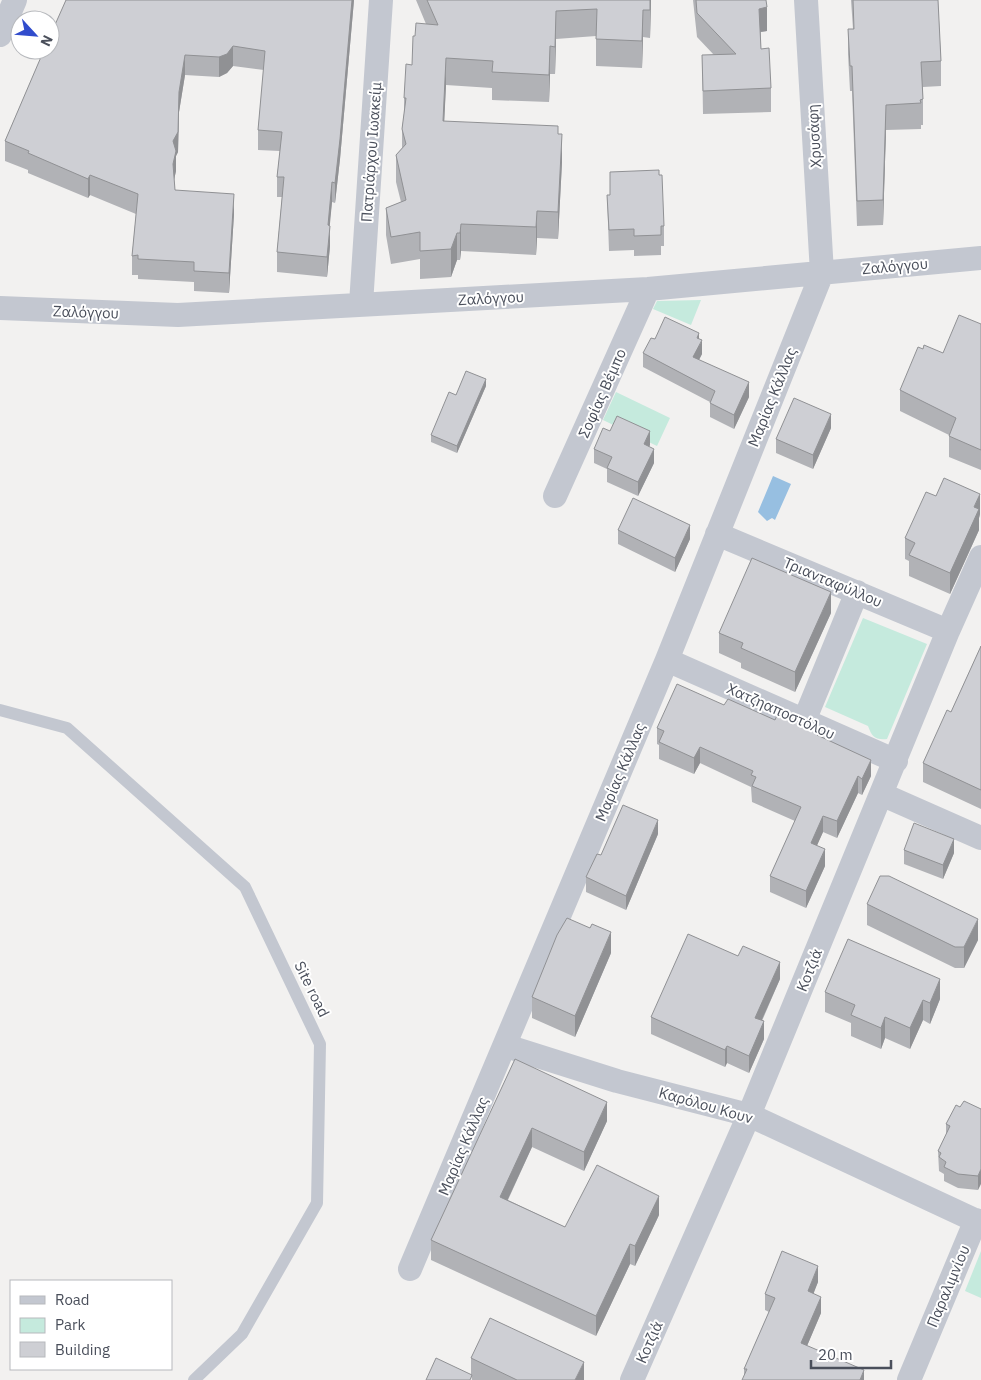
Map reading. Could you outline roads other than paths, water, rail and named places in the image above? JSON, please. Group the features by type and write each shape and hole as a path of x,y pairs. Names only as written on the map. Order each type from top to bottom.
{"street":[{"name":"Πατριάρχου Ιωακείμ","path":"361,304 381,0"},
{"name":"Χρυσάφη","path":"806,0 822,273"},
{"path":"0,35 9,5"},
{"name":"Ζαλόγγου","path":"0,308 178,315 648,289 981,258"},
{"name":"Μαρίας Κάλλας","path":"410,1269 506,1046 667,660 822,273"},
{"name":"Σοφίας Βέμπο","path":"555,496 648,289"},
{"name":"Τριανταφύλλου","path":"717,534 948,631"},
{"name":"Κοτζιά","path":"632,1380 748,1116 948,631 981,557"},
{"path":"804,721 857,592"},
{"name":"Χατζηαποστόλου","path":"667,660 896,761"},
{"path":"881,794 981,838"},
{"name":"Καρόλου Κουν","path":"506,1046 617,1081 748,1116 978,1222"},
{"name":"Παραλιμνίου","path":"909,1380 978,1222"}],"lane":[{"name":"Site road","path":"0,710 67,728 244,887 320,1044 317,1203 242,1334 194,1380"}],"water":[{"path":"773,476 791,484 775,520 772,518 767,521 758,512"}]}
